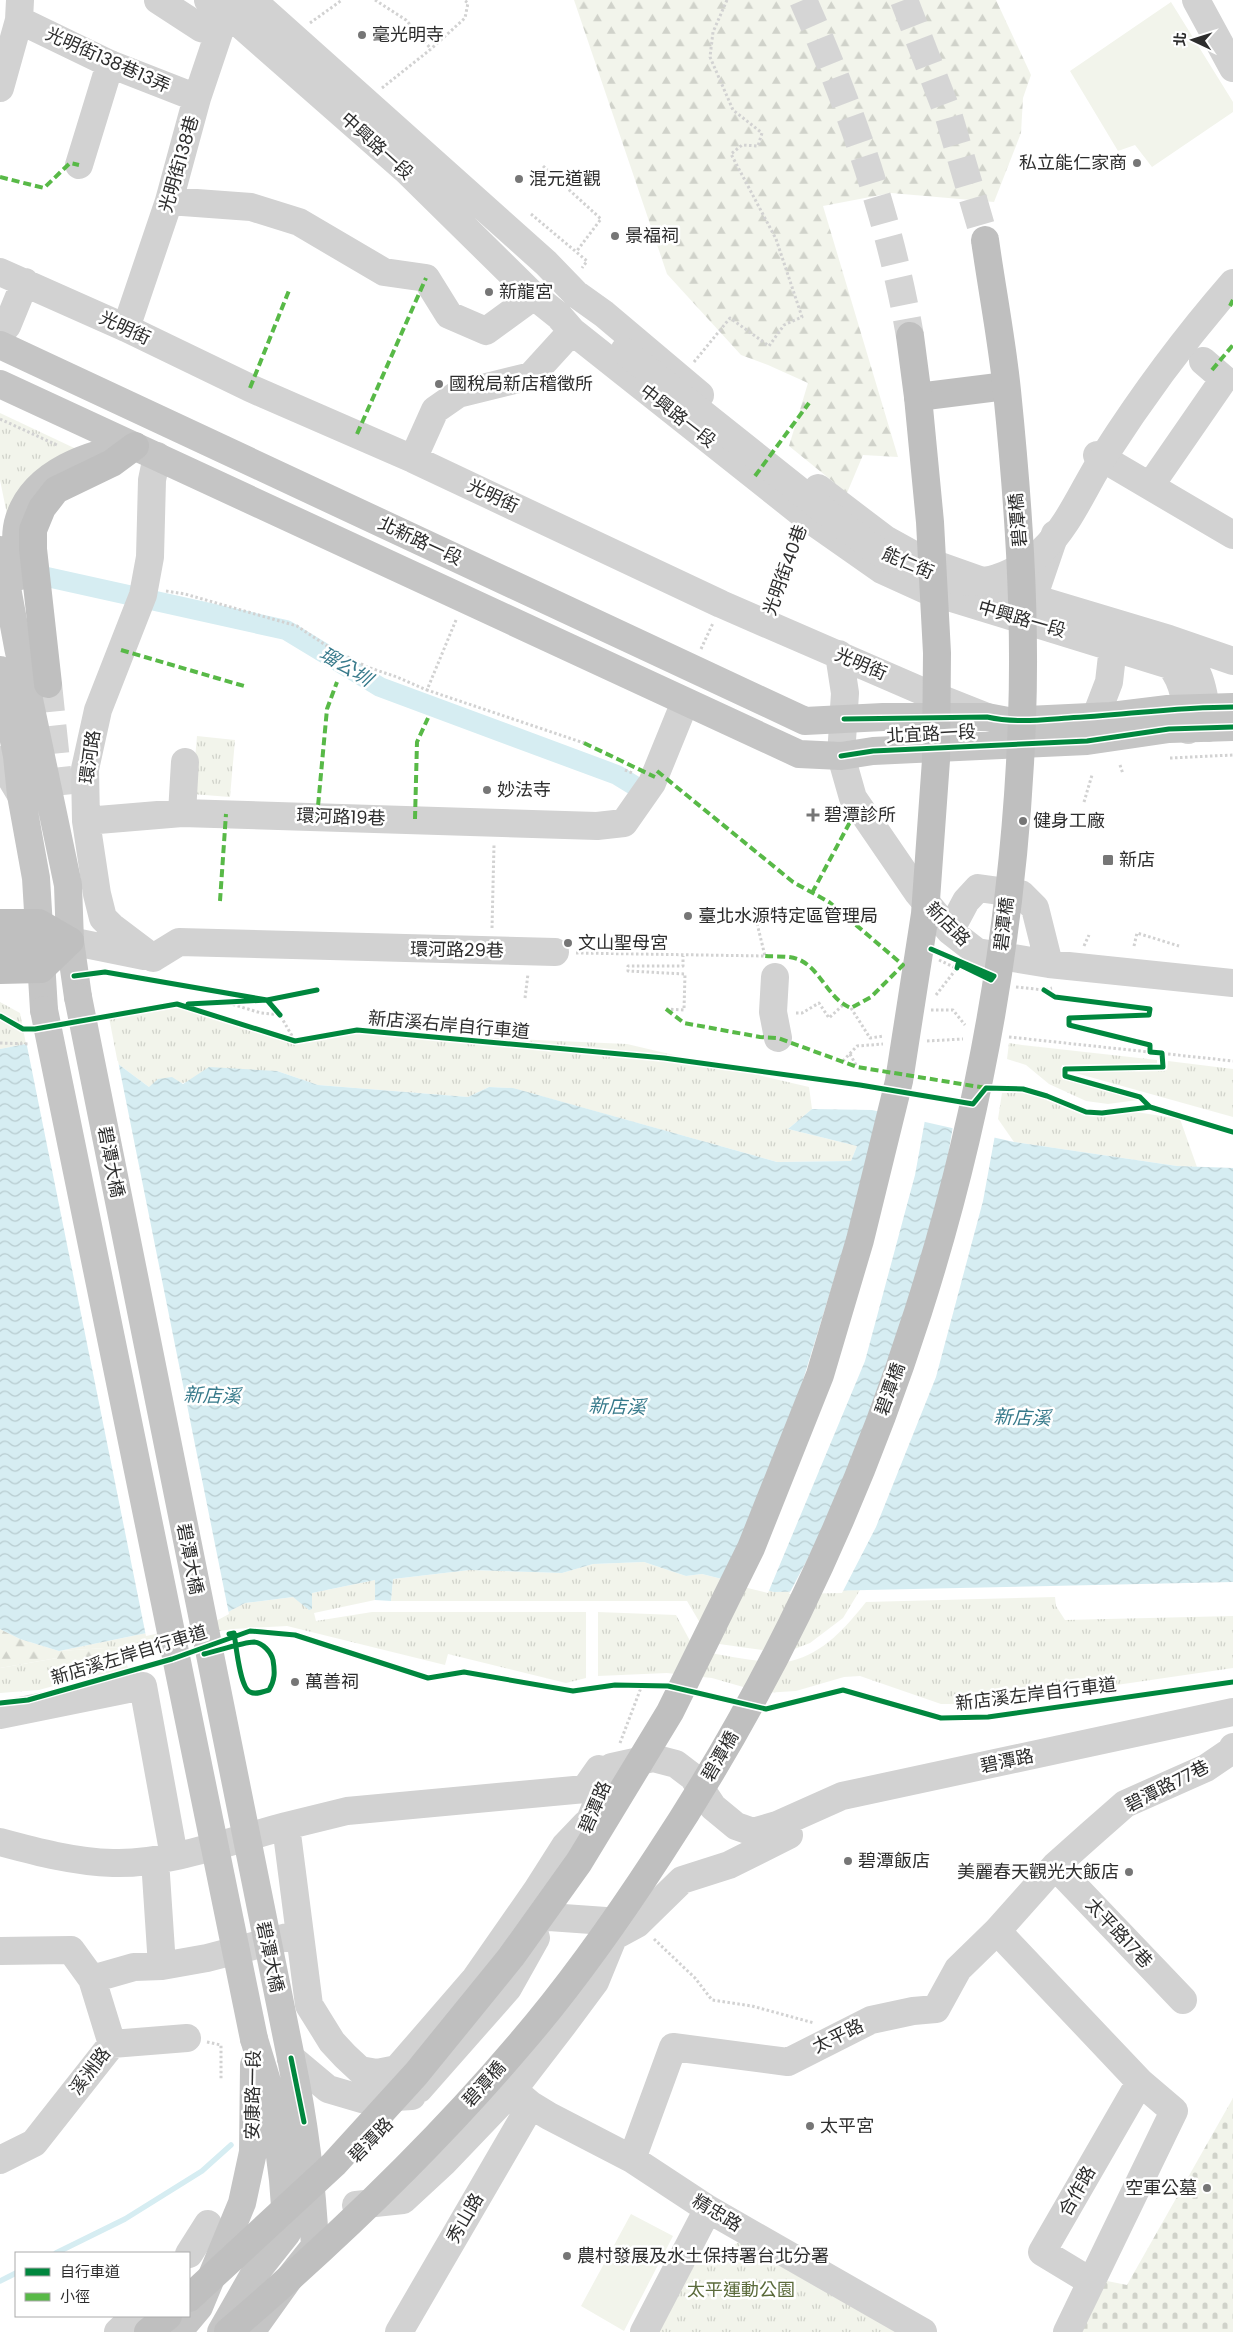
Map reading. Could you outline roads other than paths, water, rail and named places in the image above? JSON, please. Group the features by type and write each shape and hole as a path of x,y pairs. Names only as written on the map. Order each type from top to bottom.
{"highway":[{"name":"碧潭橋","path":"228,2332 302,2269 428,2147 522,2042 612,1927 693,1804 762,1684 824,1558 886,1403 938,1248 971,1116 994,1008 1019,797 1022,712 1020,551 1006,386 985,240"},
{"path":"190,2297 334,2164 416,2074 511,1958 579,1862 670,1712 751,1548 820,1375 860,1240 899,1081 925,914 936,760 936,653 930,522 910,336"},
{"path":"918,397 1006,386"},
{"path":"48,684 33,549 33,530 42,508 56,490 112,463 146,451"},
{"path":"0,923 40,945"},
{"path":"0,943 40,945 70,941"},
{"path":"0,970 40,945 70,941"},
{"path":"148,2332 167,2317"}],"main road":[{"name":"北新路一段","path":"0,346 805,721 844,719"},
{"name":"北新路一段","path":"0,384 799,754 841,756"},
{"path":"18,647 24,606 16,540 19,518 29,501 45,480 64,467 105,451 146,451"},
{"name":"碧潭大橋","path":"0,550 18,647 68,885 70,941 78,997 304,2122 313,2203"},
{"name":"碧潭大橋","path":"0,670 17,756 21,795 36,878 44,1010 254,2039"},
{"name":"北宜路一段","path":"841,756 873,751 1087,741 1168,729 1204,720 1233,706"},
{"name":"北宜路一段","path":"844,719 987,717 1008,721 1096,716 1168,709 1204,720"},
{"name":"安康路一段","path":"254,2039 273,2101 283,2180 291,2276"},
{"name":"安康路一段","path":"178,2332 199,2307 242,2203 253,2152 254,2039"},
{"path":"251,2332 315,2246 313,2203"},
{"path":"221,2332 253,2276 287,2233"}],"street":[{"name":"中興路一段","path":"158,0 202,28 220,11 407,171 534,296 566,324 805,516 882,570 926,590 1031,602 1113,647 1170,666 1204,720"},
{"name":"中興路一段","path":"252,0 546,263 577,284 604,314 682,380 842,508 885,539 923,560 1031,602 1169,640 1233,661"},
{"path":"1196,0 1233,68"},
{"path":"0,84 20,10"},
{"name":"光明街138巷13弄","path":"20,10 110,64 197,98"},
{"name":"光明街138巷","path":"126,328 169,200 220,11"},
{"path":"79,165 110,64"},
{"path":"169,200 251,207 299,222 384,272 426,278 449,315 486,331 534,296"},
{"name":"光明街","path":"0,272 126,328 250,388 413,459 765,624 987,717"},
{"path":"0,332 7,326 25,282"},
{"name":"能仁街","path":"624,351 845,527 882,554 920,572 944,578 995,579 1020,569 1043,550 1064,522 1104,455 1193,328 1233,283"},
{"path":"577,284 624,351"},
{"path":"1031,602 1064,547 1104,459 1192,361 1233,304"},
{"path":"413,459 435,410 458,394 531,376 566,324 596,331 624,351"},
{"path":"1150,486 1228,382 1192,361"},
{"name":"環河路","path":"146,451 152,480 150,557 141,600 98,710 85,769 86,821 97,894 103,918 112,928 153,958"},
{"path":"1104,459 1233,535"},
{"name":"中興路一段","path":"1169,640 1183,650 1195,665 1202,688 1204,720"},
{"path":"1096,716 1109,682 1113,647"},
{"name":"新店路","path":"839,654 845,693 841,756 853,798 918,893 950,931 977,952 1047,977 1233,983"},
{"name":"環河路19巷","path":"86,821 182,813 597,826 624,823 647,791 685,702"},
{"path":"0,760 21,795"},
{"path":"182,813 185,762"},
{"path":"950,931 966,901 978,888 1020,894 1035,908 1047,977"},
{"path":"70,941 153,958"},
{"name":"環河路29巷","path":"153,958 180,942 555,952"},
{"path":"770,966 773,1012 778,1038"},
{"path":"0,1715 143,1686 165,1858 162,1966"},
{"name":"碧潭路","path":"287,2233 369,2140 414,2096 508,1988 548,1917 590,1820 605,1768 653,1758 676,1764 693,1777 713,1807 736,1826 753,1832 777,1825 842,1796 1233,1712"},
{"name":"碧潭路","path":"315,2246 471,2084 531,2010 613,1937 637,1924 682,1880 729,1865 774,1841 839,1814 985,1775 1233,1728"},
{"name":"碧潭路77巷","path":"1055,1866 1125,1804 1206,1768 1231,1751 1233,1747"},
{"path":"0,1842 56,1857 114,1863 165,1858 347,1811 585,1789 605,1768"},
{"path":"286,1826 309,2005 332,2042 344,2056 360,2070 377,2073 397,2069 476,1980 565,1846 590,1820"},
{"name":"太平路","path":"632,2159 673,2047 788,2062 871,2020 936,2008 958,1969 997,1931 1055,1866"},
{"name":"太平路17巷","path":"1055,1866 1183,2000"},
{"path":"512,1926 548,1917 637,1924"},
{"path":"997,1931 1140,2082 1174,2111 1066,2332"},
{"path":"92,1979 134,1967 162,1966 207,1958 300,1934"},
{"path":"356,2205 403,2200 443,2163 522,2097 595,1982 613,1937"},
{"name":"溪洲路","path":"0,1951 71,1950 92,1979 112,2044 34,2142 0,2160"},
{"path":"112,2044 187,2038"},
{"path":"291,2058 328,2089 362,2099 414,2096"},
{"name":"合作路","path":"1090,2281 1042,2252 1140,2082"},
{"name":"精忠路","path":"522,2097 632,2159 708,2209 924,2332"},
{"name":"秀山路","path":"399,2332 522,2097"},
{"path":"644,2332 708,2209"},
{"path":"190,2252 208,2224"},
{"path":"118,2332 134,2317"}],"water":[{"name":"新店溪","path":"26,1044 118,1064 149,1087 158,1079 172,1077 183,1084 209,1067 277,1071 318,1085 468,1097 489,1087 513,1088 777,1162 851,1161 857,1146 788,1129 812,1109 872,1110 1014,1142 1177,1166 1233,1168 1233,1582 774,1592 702,1574 686,1576 644,1562 593,1564 562,1573 470,1570 393,1579 391,1601 375,1600 375,1580 312,1593 312,1609 309,1610 293,1597 245,1603 215,1619 59,1651 20,1639 0,1629 0,1049"}],"waterway":[{"name":"瑠公圳","path":"47,577 286,630 380,687 617,775 635,786"},
{"path":"58,2252 125,2219 202,2171 231,2145"},
{"path":"0,2281 15,2274"}],"tunnel":[{"path":"803,0 853,123 867,165 892,250 910,336"},
{"path":"904,0 949,117 985,240"},
{"path":"48,684 60,799"}],"place":[{"name":"毫光明寺","path":"362,35"},
{"name":"私立能仁家商","path":"1137,163"},
{"name":"混元道觀","path":"519,179"},
{"name":"景福祠","path":"615,236"},
{"name":"新龍宮","path":"489,292"},
{"name":"國稅局新店稽徵所","path":"439,384"},
{"name":"妙法寺","path":"487,790"},
{"name":"碧潭診所","path":"813,815"},
{"name":"健身工廠","path":"1023,821"},
{"name":"新店","path":"1108,860"},
{"name":"臺北水源特定區管理局","path":"688,916"},
{"name":"文山聖母宮","path":"568,943"},
{"name":"萬善祠","path":"295,1682"},
{"name":"碧潭飯店","path":"848,1861"},
{"name":"美麗春天觀光大飯店","path":"1129,1872"},
{"name":"太平宮","path":"810,2126"},
{"name":"空軍公墓","path":"1207,2188"},
{"name":"農村發展及水土保持署台北分署","path":"567,2256"}],"park label":[{"name":"太平運動公園","path":"741,2290"}]}
